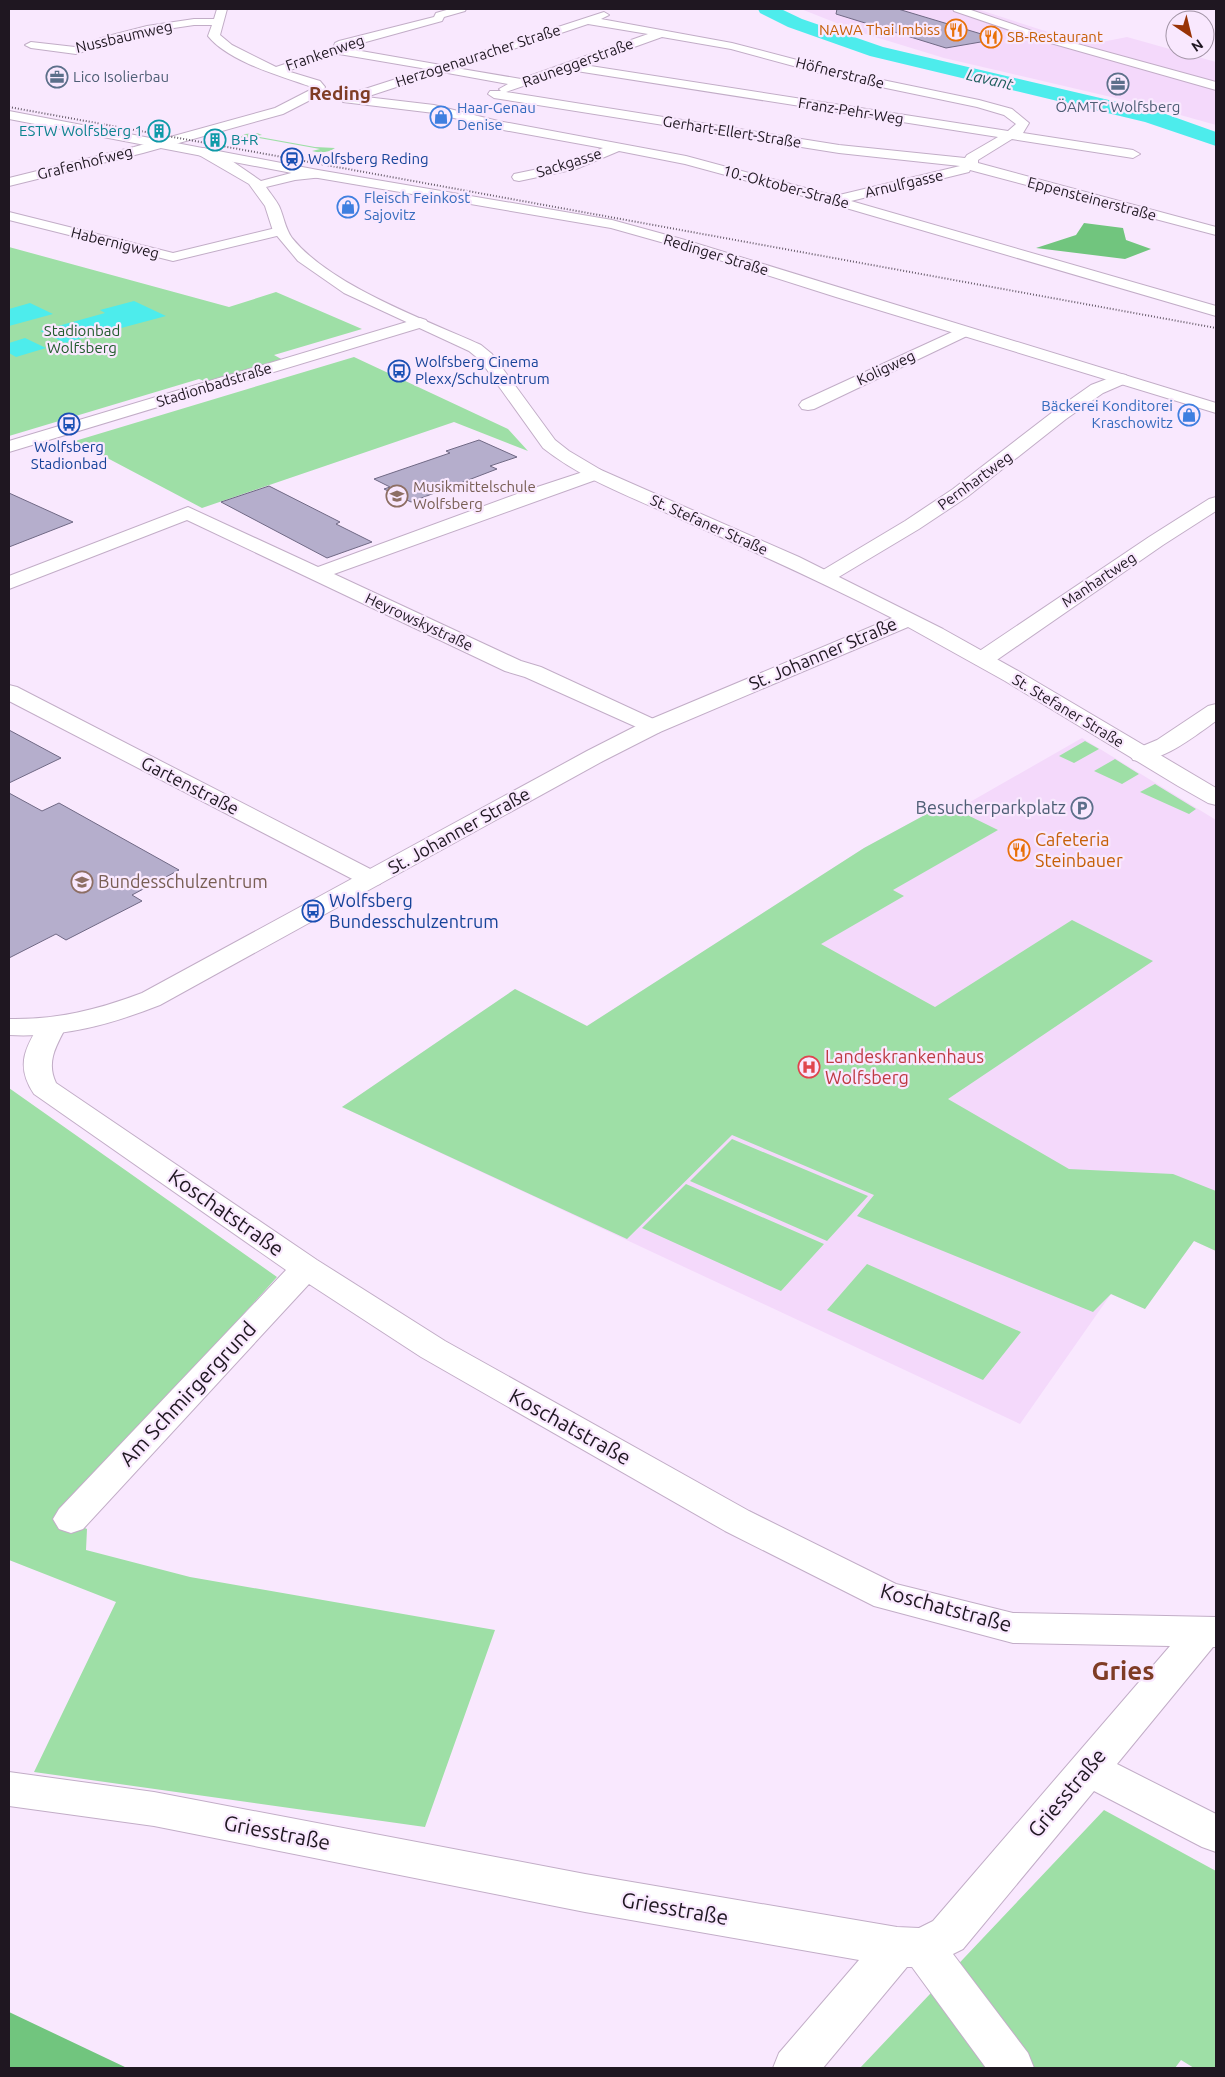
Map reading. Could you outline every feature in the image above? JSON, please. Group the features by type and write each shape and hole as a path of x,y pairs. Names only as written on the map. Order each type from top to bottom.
{"street":[{"path":"222,9 214,36 228,47 274,71 316,84 319,89 312,95"},
{"name":"Frankenweg","path":"274,71 338,50 339,45 343,43 438,20 440,15 461,9"},
{"path":"958,9 1037,36 1216,86"},
{"name":"Herzogenauracher Straße","path":"312,95 338,98 441,69 616,11"},
{"name":"Höfnerstraße","path":"586,20 739,48 838,74 1000,109 1018,118 1023,123 1020,129 1010,135"},
{"name":"Nussbaumweg","path":"31,45 76,51 112,38 147,29 194,22 217,22"},
{"name":"Rauneggerstraße","path":"494,94 661,33"},
{"path":"338,50 522,83"},
{"name":"Franz-Pehr-Weg","path":"569,66 1133,154"},
{"name":"Gerhart-Ellert-Straße","path":"494,94 839,149 971,165"},
{"name":"Grafenhofweg","path":"9,182 162,144 279,111 312,95"},
{"name":"10.-Oktober-Straße","path":"338,98 434,110 498,125 686,160 834,200 1216,311"},
{"name":"St. Stefaner Straße","path":"9,115 204,152 262,187 272,206 280,231 303,258 349,290 475,348 486,357 550,444 563,456 596,474 825,577 908,618 983,659 1216,798"},
{"path":"971,165 972,158 1010,135"},
{"name":"Sackgasse","path":"519,177 571,166 618,147"},
{"name":"Redinger Straße","path":"204,152 318,174 612,224 680,243 963,332 1216,408"},
{"name":"Arnulfgasse","path":"834,200 971,165"},
{"name":"Eppensteinerstraße","path":"971,165 1216,231"},
{"path":"248,177 254,172 275,166"},
{"path":"262,187 275,166"},
{"path":"262,187 288,178 318,174"},
{"name":"Habernigweg","path":"9,216 173,257 280,231"},
{"name":"Stadionbadstraße","path":"9,447 420,323"},
{"name":"Koligweg","path":"808,405 963,332"},
{"name":"Pernhartweg","path":"825,577 912,525 960,493 1060,415 1098,389 1120,380"},
{"path":"316,574 532,495 596,474"},
{"name":"Manhartweg","path":"983,659 1156,541 1216,503"},
{"name":"Heyrowskystraße","path":"9,583 188,513 505,662 533,672 652,727"},
{"name":"St. Johanner Straße","path":"9,1027 52,1027 90,1020 120,1012 151,999 652,727 908,618"},
{"name":"Gartenstraße","path":"9,692 371,878"},
{"path":"1141,755 1165,744 1216,711"},
{"name":"Koschatstraße","path":"52,1027 36,1061 37,1074 44,1088 306,1268 433,1349 738,1521 887,1596 1013,1628 1210,1632"},
{"name":"Am Schmirgergrund","path":"71,1519 306,1268"},
{"name":"Griesstraße","path":"9,1789 154,1810 584,1893 910,1948 948,1935 1088,1768 1210,1632"},
{"path":"1088,1768 1216,1834"},
{"path":"795,2068 910,1948 1012,2068"}],"shaded area":[{"path":"801,9 977,9 1092,44 1127,37 1165,48 1165,60 1209,60 1216,62 1216,125 1141,104 944,58 859,32"},
{"path":"1084,223 1123,228 1126,240 1151,249 1125,259 1036,248 1076,235"},
{"path":"134,301 166,316 65,343 40,331 105,313 100,310"},
{"path":"30,303 53,314 9,326 9,309"},
{"path":"25,338 46,348 16,357 9,353 9,343"},
{"name":"Landeskrankenhaus Wolfsberg","path":"1082,738 1216,820 1216,1251 1194,1241 1145,1309 1111,1294 1020,1424 342,1107 515,989 587,1026 864,848 945,804 956,810"},
{"path":"9,2012 127,2068 9,2068"}],"green space":[{"path":"257,133 262,135 254,136 315,147 335,148 327,152 318,152 312,151 320,149 259,138 243,139 240,137 245,134"},
{"name":"Stadionbad Wolfsberg","path":"9,247 229,307 276,292 362,329 274,355 283,360 207,382 199,379 9,436"},
{"path":"354,357 508,429 528,451 454,422 202,508 75,441"},
{"path":"1085,741 1099,749 1074,763 1059,756"},
{"path":"1115,759 1139,774 1122,784 1094,771"},
{"path":"1155,784 1196,809 1189,814 1140,792"},
{"path":"945,804 998,830 893,890 904,896 821,944 935,1007 1072,920 1153,961 948,1099 1069,1169 1173,1174 1216,1191 1216,1251 1194,1241 1145,1309 1111,1294 1093,1312 857,1216 874,1195 732,1135 627,1239 342,1107 515,989 587,1026 864,848"},
{"path":"9,1088 277,1277 60,1517 87,1529 86,1550 190,1577 495,1630 425,1827 34,1772 116,1602 9,1560"},
{"path":"732,1139 868,1196 827,1241 690,1181"},
{"path":"686,1184 824,1244 781,1291 642,1228"},
{"path":"867,1264 1021,1332 983,1380 827,1310"},
{"path":"1104,1810 1216,1871 1216,2068 1194,2068 1181,2060 1175,2068 860,2068"}],"building":[{"path":"837,9 898,9 998,39 946,48 836,14"},
{"path":"479,440 517,457 490,466 497,469 411,502 384,489 390,487 374,479 450,453 446,451"},
{"path":"269,486 340,522 336,524 372,542 327,558 221,502"},
{"path":"9,493 73,522 9,547"},
{"path":"9,730 61,758 9,783"},
{"name":"Bundesschulzentrum","path":"9,793 42,811 59,803 179,870 132,895 142,901 66,940 56,934 9,958"}],"waterway":[{"name":"Lavant","path":"767,9 795,23 877,52 1152,117 1216,139"}],"railway":[{"path":"9,107 1216,328"}],"place":[{"name":"NAWA Thai Imbiss","path":"956,30"},
{"name":"SB-Restaurant","path":"991,37"},
{"name":"Lico Isolierbau","path":"57,77"},
{"name":"ÖAMTC Wolfsberg","path":"1118,84"},
{"name":"Haar-Genau Denise","path":"441,117"},
{"name":"ESTW Wolfsberg 1","path":"159,131"},
{"name":"B+R","path":"215,140"},
{"name":"Wolfsberg Reding","path":"292,159"},
{"name":"Fleisch Feinkost Sajovitz","path":"348,207"},
{"name":"Wolfsberg Cinema Plexx/Schulzentrum","path":"399,371"},
{"name":"Bäckerei Konditorei Kraschowitz","path":"1189,415"},
{"name":"Wolfsberg Stadionbad","path":"69,424"},
{"name":"Musikmittelschule Wolfsberg","path":"397,496"},
{"name":"Besucherparkplatz","path":"1082,808"},
{"name":"Cafeteria Steinbauer","path":"1019,850"},
{"name":"Bundesschulzentrum","path":"82,882"},
{"name":"Wolfsberg Bundesschulzentrum","path":"313,911"},
{"name":"Landeskrankenhaus Wolfsberg","path":"809,1067"}],"district":[{"name":"Reding","path":"340,93"},
{"name":"Gries","path":"1123,1671"}]}
